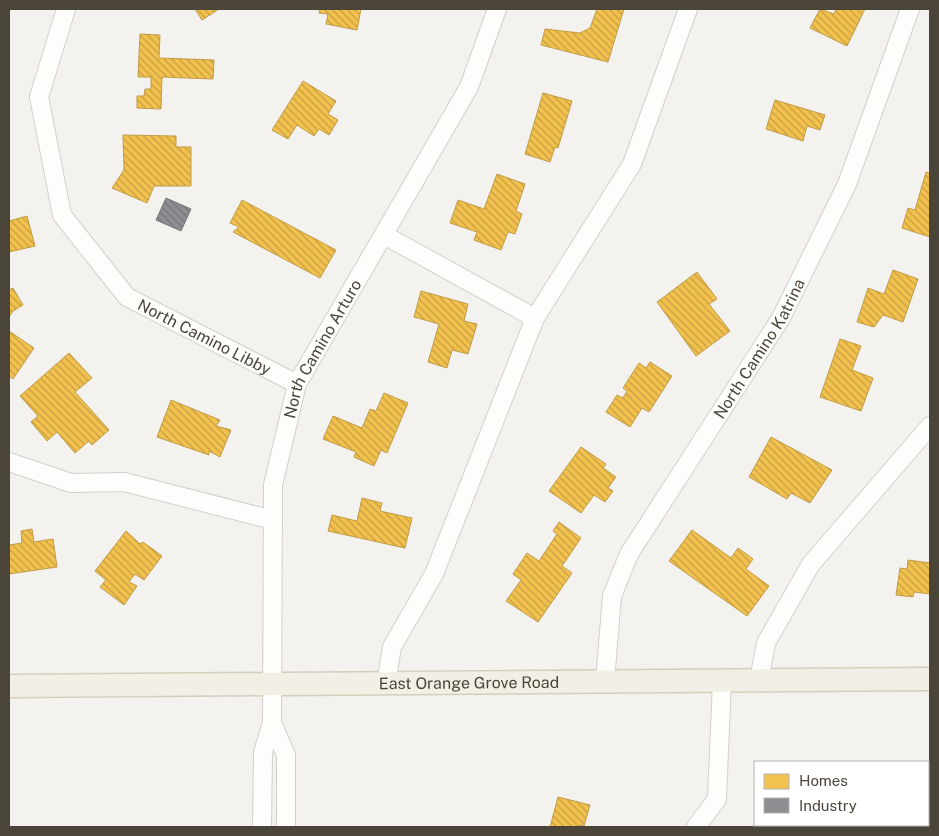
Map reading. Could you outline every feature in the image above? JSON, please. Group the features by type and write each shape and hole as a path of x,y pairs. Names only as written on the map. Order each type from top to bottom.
{"main road":[{"name":"East Orange Grove Road","path":"9,686 930,679"}],"street":[{"name":"North Camino Libby","path":"66,9 39,97 62,215 128,297 297,384"},
{"name":"North Camino Arturo","path":"262,827 263,752 272,723 273,485 297,384 470,87 497,9"},
{"path":"386,683 392,647 434,574 535,318 632,164 688,9"},
{"name":"North Camino Katrina","path":"605,681 612,596 629,554 781,318 847,184 910,9"},
{"path":"384,235 535,318"},
{"path":"758,680 766,643 812,564 930,426"},
{"path":"9,462 72,483 124,482 273,520"},
{"path":"696,827 717,799 722,681"},
{"name":"North Camino Arturo","path":"272,723 286,755 286,827"}],"building: Homes":[{"path":"195,9 219,9 202,20"},
{"path":"320,9 361,9 357,30 326,24 328,14 319,13"},
{"path":"597,9 624,9 608,62 541,45 545,29 580,33 590,28"},
{"path":"820,9 834,14 836,9 865,9 847,46 810,28"},
{"path":"140,34 160,35 159,58 214,60 213,79 162,77 161,109 137,108 137,96 144,96 145,89 151,89 151,77 138,77"},
{"path":"303,81 336,101 328,114 338,120 329,135 319,129 314,136 297,125 288,139 272,130"},
{"path":"543,93 572,101 558,148 555,147 550,162 525,154"},
{"path":"775,100 825,115 820,130 807,126 803,141 766,129"},
{"path":"123,135 176,136 176,147 191,147 191,186 154,186 147,203 112,188 124,170"},
{"path":"926,172 930,173 930,237 902,228 908,208 915,210"},
{"path":"497,174 525,184 516,211 522,214 515,234 508,232 501,250 474,240 477,232 450,223 458,200 484,209"},
{"path":"242,200 336,250 320,278 233,232 239,227 230,223"},
{"path":"27,216 35,246 9,252 9,221"},
{"path":"893,270 918,279 903,322 883,315 874,327 857,322 868,288 884,294"},
{"path":"697,272 717,299 709,304 730,331 696,356 657,302"},
{"path":"13,288 23,305 13,311 9,317 9,290"},
{"path":"421,291 468,304 464,321 477,324 468,354 452,350 447,368 428,362 439,324 414,317"},
{"path":"9,331 34,348 13,379 9,376"},
{"path":"840,339 861,346 852,370 873,378 861,411 820,397"},
{"path":"69,353 92,378 75,392 109,430 92,445 89,441 75,453 57,432 47,441 31,422 38,416 20,396"},
{"path":"650,362 672,376 649,412 642,408 630,427 606,412 617,395 623,398 627,391 623,388 639,363 646,368"},
{"path":"384,393 408,403 387,453 381,450 374,466 354,457 356,452 323,439 333,416 362,428 370,409 376,411"},
{"path":"171,400 220,420 216,426 231,430 220,457 209,451 209,455 157,437"},
{"path":"771,437 832,470 810,503 791,493 787,499 749,477"},
{"path":"581,447 606,464 603,468 616,477 608,488 613,491 605,502 594,495 581,513 549,491"},
{"path":"362,498 382,503 380,511 412,518 405,548 328,531 332,515 357,521"},
{"path":"559,522 581,538 562,566 572,573 538,622 506,601 521,580 513,574 527,553 539,561 557,534 553,531"},
{"path":"32,529 34,542 53,539 57,567 9,574 9,545 22,543 21,531"},
{"path":"692,530 731,558 738,548 753,559 746,569 769,586 747,616 669,561"},
{"path":"126,531 140,544 143,542 162,556 144,580 135,574 129,582 137,586 124,605 100,587 106,580 95,571"},
{"path":"908,560 930,563 930,594 914,592 913,597 896,595 900,568 907,569"},
{"path":"558,797 590,805 584,826 550,827"},
{"path":"786,826 813,826 813,827"}],"building: Industry":[{"path":"166,198 191,209 181,231 156,220"}]}
